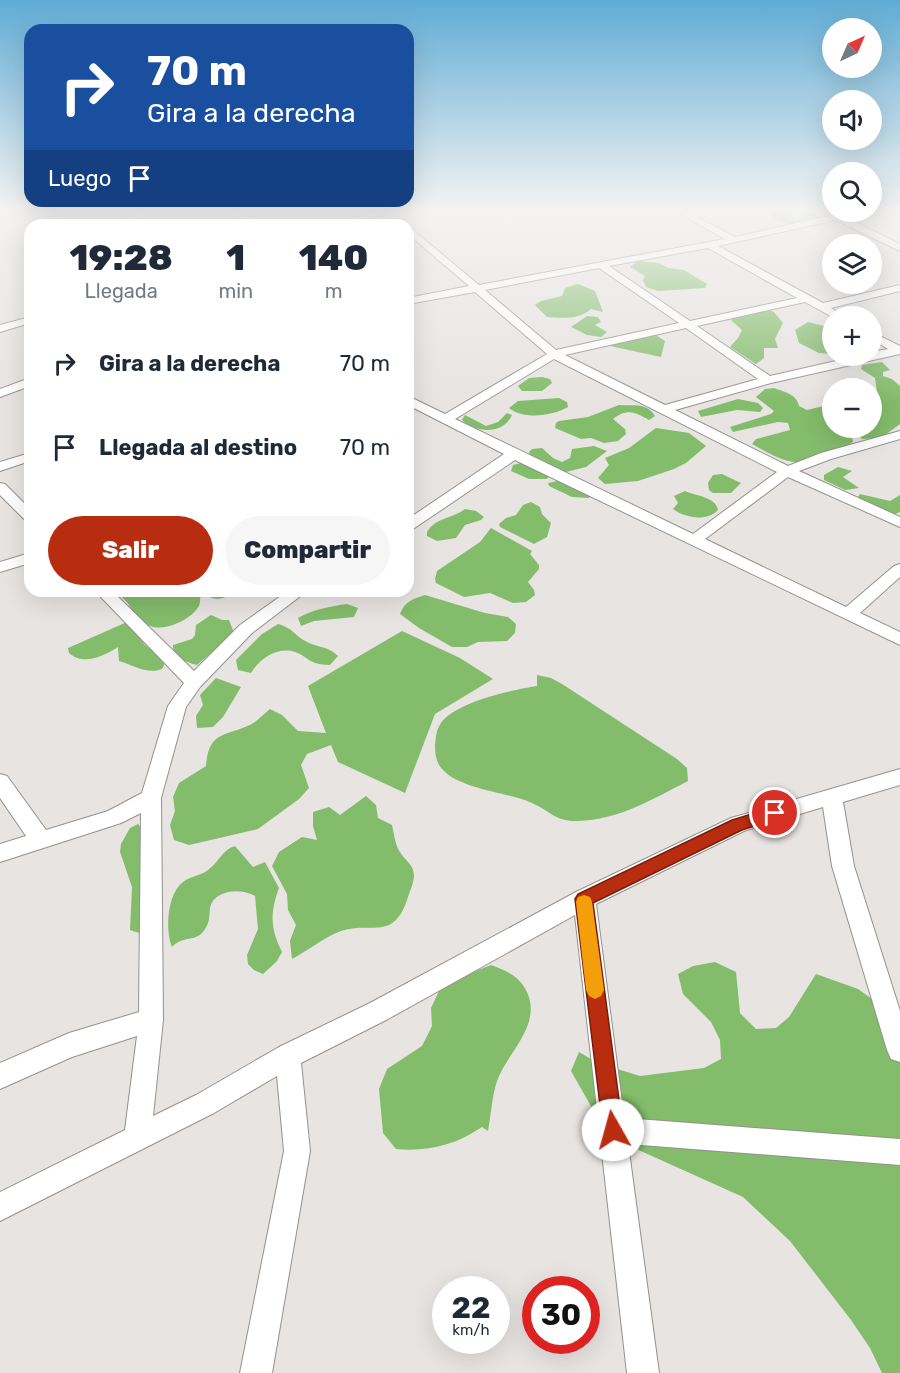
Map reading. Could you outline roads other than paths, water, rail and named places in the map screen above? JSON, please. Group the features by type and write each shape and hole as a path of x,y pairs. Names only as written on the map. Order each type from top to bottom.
{"street":[{"path":"462,274 554,354 787,471 900,523"},
{"path":"414,300 553,274"},
{"path":"614,274 768,380"},
{"path":"762,274 822,307"},
{"path":"826,306 900,288"},
{"path":"444,419 554,354 805,299"},
{"path":"0,329 24,322"},
{"path":"882,341 898,350"},
{"path":"664,409 768,380 898,350"},
{"path":"0,393 24,384"},
{"path":"414,403 693,541 900,639"},
{"path":"693,541 787,471 826,456 900,435"},
{"path":"414,522 514,454"},
{"path":"0,467 24,459"},
{"path":"0,487 24,511"},
{"path":"0,567 24,560"},
{"path":"848,614 900,569"},
{"path":"109,597 194,682"},
{"path":"137,1138 151,1020 151,798 177,706 194,682 246,629 291,597"},
{"path":"0,1207 205,1104 288,1056 379,1011 584,899 738,824 900,777"},
{"path":"0,782 41,840"},
{"path":"832,797 843,866 900,1050"},
{"path":"0,853 114,817 151,798"},
{"path":"584,899 643,1373"},
{"path":"0,1076 69,1045 151,1020"},
{"path":"256,1373 297,1151 288,1056"},
{"path":"613,1130 900,1152"}]}
